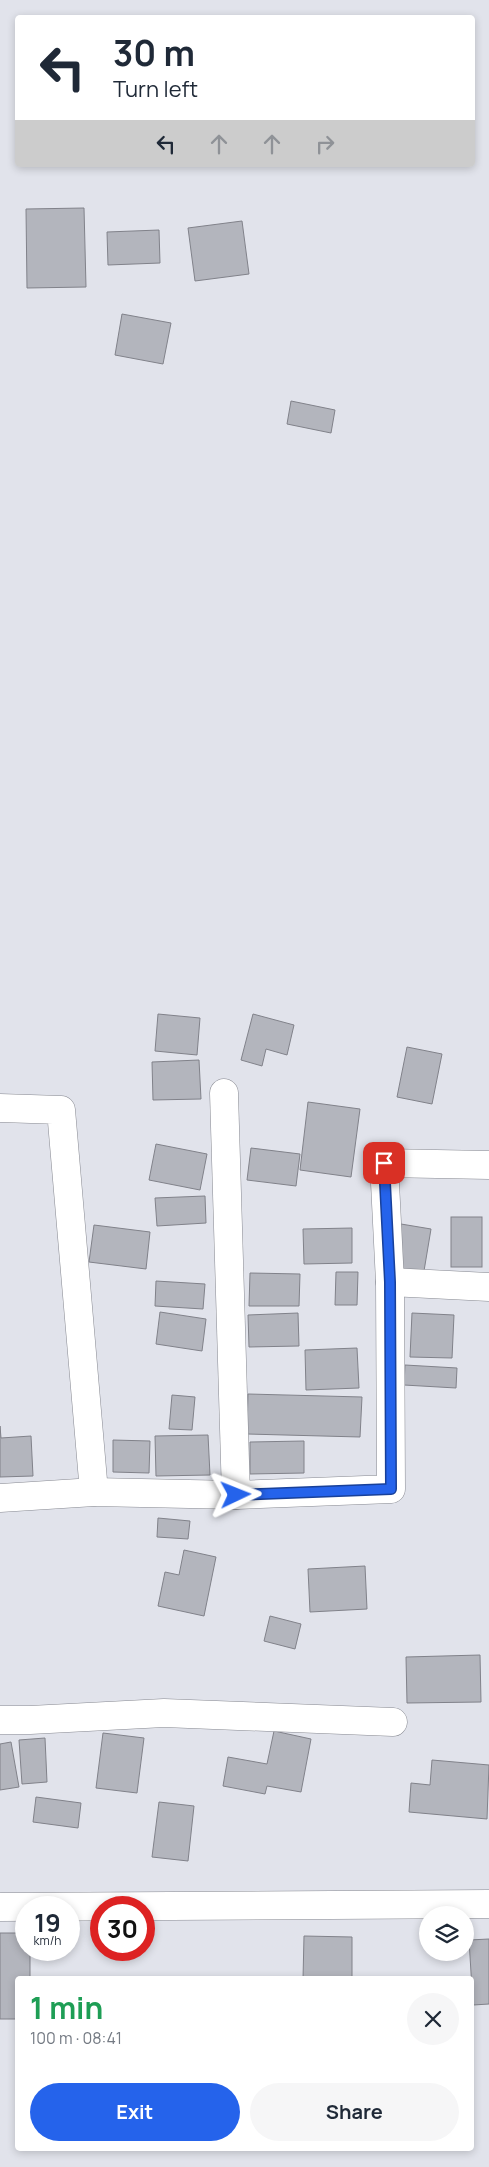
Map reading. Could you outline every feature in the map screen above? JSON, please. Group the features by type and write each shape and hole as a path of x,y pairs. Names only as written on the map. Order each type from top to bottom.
{"street":[{"path":"224,1093 236,1495"},
{"path":"0,1108 61,1110 94,1492"},
{"path":"0,1498 94,1492 236,1495 391,1489 390,1282 384,1163 489,1165"},
{"path":"390,1282 489,1287"},
{"path":"0,1720 164,1713 392,1722"},
{"path":"0,1907 489,1904"}],"building":[{"path":"84,208 86,287 27,288 26,209"},
{"path":"242,221 249,274 195,281 188,228"},
{"path":"159,230 160,263 108,265 107,232"},
{"path":"122,314 171,323 163,364 115,355"},
{"path":"291,401 335,410 331,433 287,424"},
{"path":"158,1014 200,1018 197,1055 155,1051"},
{"path":"253,1014 294,1025 287,1055 266,1049 262,1066 241,1060"},
{"path":"407,1047 442,1054 432,1104 397,1097"},
{"path":"199,1060 201,1099 153,1100 152,1062"},
{"path":"308,1102 360,1109 351,1177 300,1170"},
{"path":"156,1144 207,1154 200,1190 149,1180"},
{"path":"251,1148 300,1154 296,1186 247,1180"},
{"path":"205,1196 206,1223 157,1226 155,1198"},
{"path":"451,1217 482,1217 482,1267 451,1267"},
{"path":"401,1224 431,1229 423,1277 394,1272"},
{"path":"94,1225 150,1232 146,1269 89,1262"},
{"path":"352,1228 352,1263 304,1264 303,1229"},
{"path":"336,1272 358,1272 357,1305 335,1305"},
{"path":"250,1273 300,1274 299,1306 249,1306"},
{"path":"156,1281 205,1284 203,1309 155,1306"},
{"path":"160,1312 206,1319 202,1351 156,1344"},
{"path":"298,1313 299,1346 249,1347 248,1315"},
{"path":"412,1313 454,1315 452,1358 410,1357"},
{"path":"357,1348 359,1388 306,1390 305,1350"},
{"path":"405,1365 457,1368 456,1388 404,1385"},
{"path":"248,1394 362,1397 360,1437 247,1434"},
{"path":"172,1395 195,1397 192,1430 169,1429"},
{"path":"0,1426 1,1438 31,1436 33,1476 0,1477"},
{"path":"208,1435 210,1475 156,1476 155,1436"},
{"path":"113,1440 150,1441 149,1473 113,1472"},
{"path":"304,1441 304,1473 250,1474 250,1442"},
{"path":"158,1518 190,1521 188,1539 157,1537"},
{"path":"184,1550 216,1557 204,1616 158,1606 165,1572 179,1575"},
{"path":"365,1566 367,1609 310,1612 308,1569"},
{"path":"270,1616 301,1624 295,1649 264,1641"},
{"path":"480,1655 481,1702 407,1703 406,1657"},
{"path":"274,1731 311,1739 301,1792 267,1786 265,1794 223,1786 228,1757 267,1764"},
{"path":"103,1733 144,1738 137,1793 96,1788"},
{"path":"45,1738 47,1782 22,1784 19,1740"},
{"path":"11,1742 19,1787 0,1790 0,1744"},
{"path":"432,1760 489,1765 487,1819 409,1812 411,1783 430,1785"},
{"path":"36,1797 81,1803 78,1828 33,1822"},
{"path":"159,1802 194,1806 188,1861 152,1857"},
{"path":"0,1933 15,1933 15,1961 30,1961 30,1976 15,1976 15,2019 0,2019"},
{"path":"304,1936 352,1937 352,1976 303,1976"},
{"path":"489,1939 489,2004 474,2005 474,1976 471,1976 470,1961 474,1961 474,1940"}],"route":[{"path":"236,1495 391,1489 390,1282 384,1163"}]}
